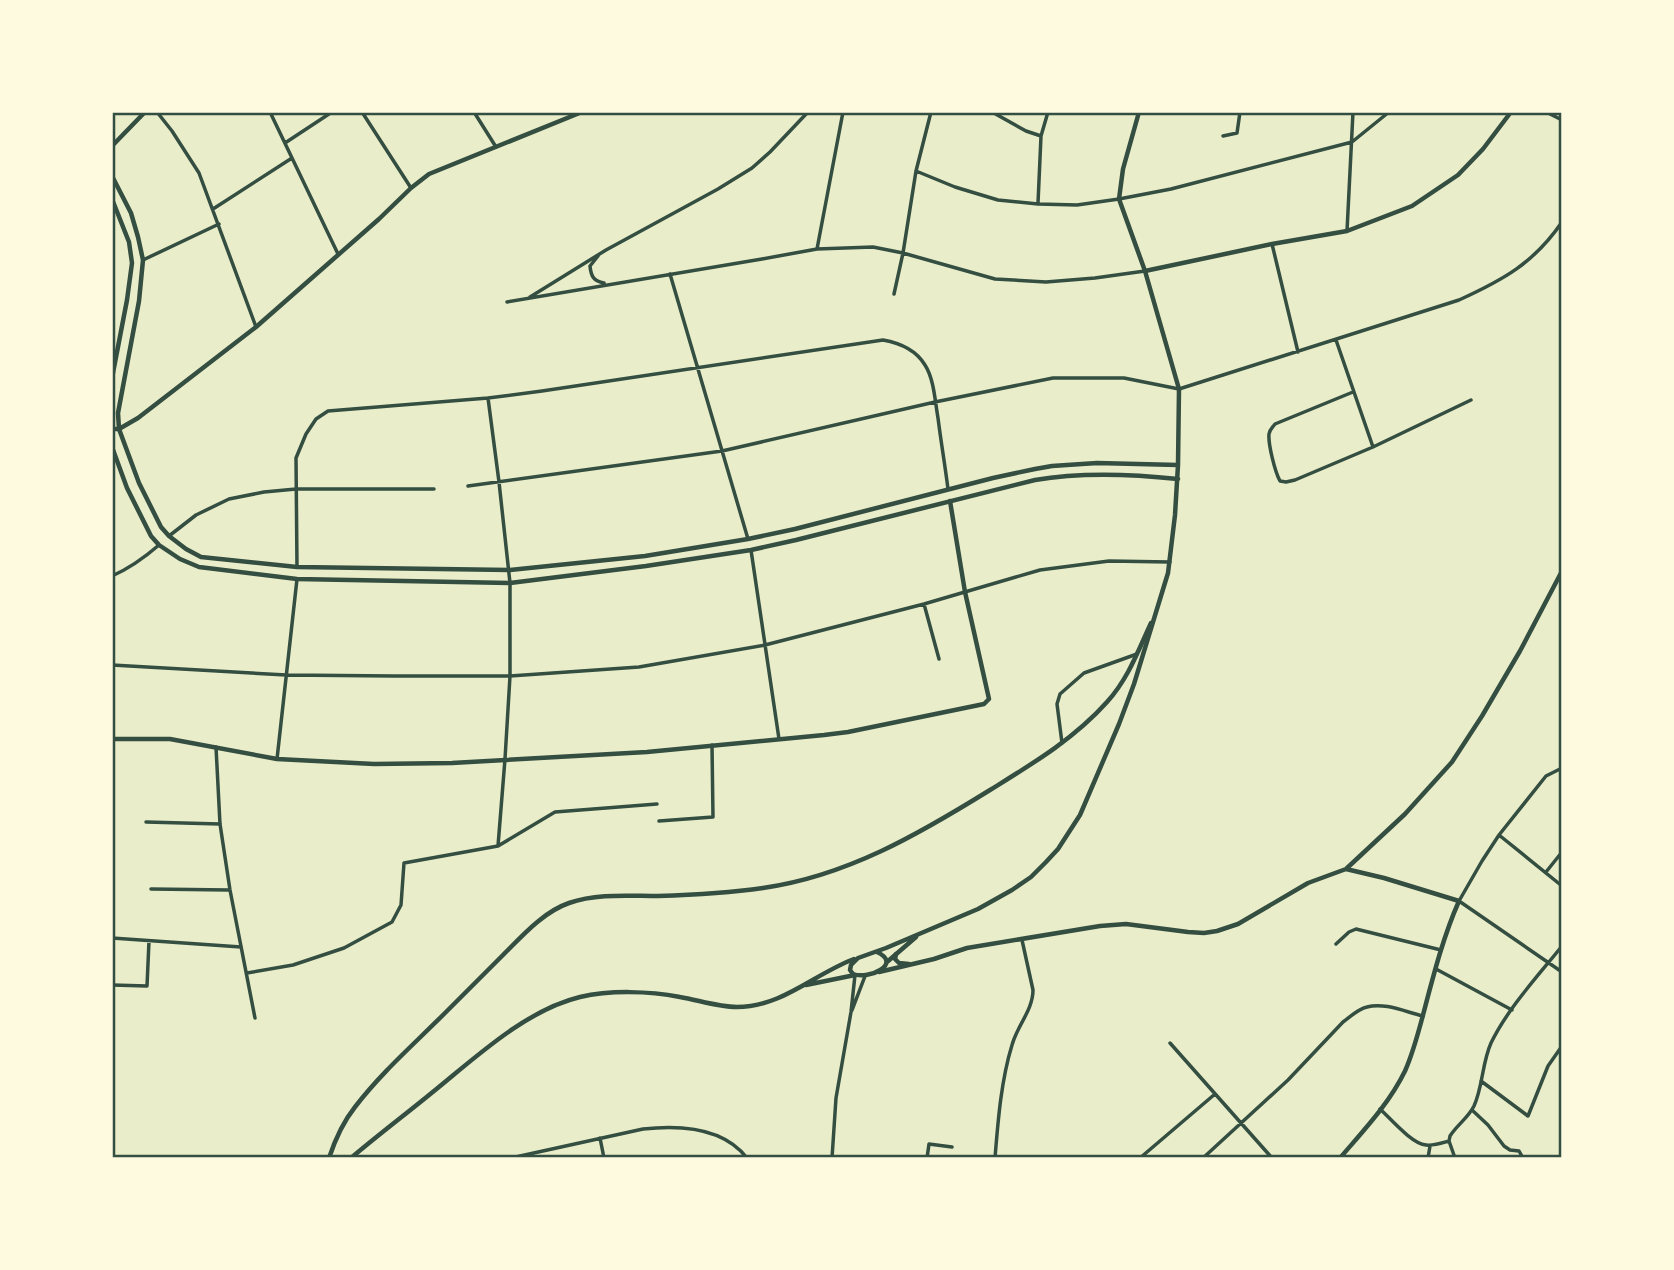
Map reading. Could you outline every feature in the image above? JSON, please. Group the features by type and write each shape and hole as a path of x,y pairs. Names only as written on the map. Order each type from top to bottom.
{"main road":[{"path":"112,146 145,112"},
{"path":"112,429 119,429 138,418 257,327 429,174 582,112"},
{"path":"329,1158 340,1131 354,1108 388,1069 552,911 569,903 592,898 741,891 793,883 873,856 926,829 1062,744 1117,690 1137,654 1162,595 1170,562 1178,479 1179,389 1146,271 1119,199 1123,169 1139,112"},
{"path":"1146,271 1347,231 1416,204 1458,175 1483,149 1511,112"},
{"path":"112,176 131,213 143,260 135,323 118,413 119,429 138,483 161,527 186,549 201,557 298,567 510,570 645,556 748,539 1013,473 1052,466 1097,463 1178,465"},
{"path":"112,199 128,242 132,263 112,378"},
{"path":"112,447 127,488 151,536 159,545 180,559 199,567 297,579 510,583 751,550 1005,486 1052,477 1097,475 1178,479"},
{"path":"112,739 170,739 277,759 374,764 452,763 647,752 779,740 848,732 984,704 989,699 965,592 948,489"},
{"path":"748,539 751,550"},
{"path":"297,579 298,567"},
{"path":"805,985 855,975 865,976 967,948 1100,926 1126,924 1188,932 1217,931 1238,924 1308,883 1346,869 1405,814 1452,762 1520,652 1562,571"},
{"path":"351,1158 495,1042 549,1008 582,997 642,992 666,994 722,1006 759,1005 805,985 827,971 978,909 1012,890 1031,877 1058,849 1080,815 1134,684 1151,623"},
{"path":"1340,1158 1380,1109 1404,1074 1416,1042 1449,924 1459,901 1346,869"},
{"path":"879,972 916,936"},
{"path":"877,952 883,954 887,962"},
{"path":"896,954 895,959 899,963 913,964"},
{"path":"855,975 850,967 858,958"}],"street":[{"path":"157,112 199,173 257,327"},
{"path":"271,112 338,254"},
{"path":"285,143 332,112"},
{"path":"362,112 411,188"},
{"path":"474,112 496,147"},
{"path":"528,298 606,250 752,168 808,112"},
{"path":"817,249 843,112"},
{"path":"894,295 916,171 931,112"},
{"path":"992,112 1026,131 1041,136"},
{"path":"1038,204 1041,136 1048,112"},
{"path":"1223,136 1237,133 1240,112"},
{"path":"1347,231 1353,112"},
{"path":"916,171 998,200 1077,205 1171,189 1352,142 1389,112"},
{"path":"1546,112 1562,120"},
{"path":"213,209 292,158"},
{"path":"468,486 722,451 1053,378 1124,378 1179,389 1459,300 1501,281 1551,239 1562,222"},
{"path":"143,260 219,224"},
{"path":"1272,244 1298,352"},
{"path":"507,302 817,249 873,247 995,279 1046,282 1146,271"},
{"path":"606,250 590,267 591,275 595,281 603,284 613,283"},
{"path":"670,274 748,539"},
{"path":"298,567 296,458 316,419 328,411 488,398 883,340 909,349 927,367 948,489"},
{"path":"1336,340 1373,447"},
{"path":"1353,392 1275,424 1269,433 1269,439 1280,481 1295,480 1373,447 1471,400"},
{"path":"488,398 510,570 510,676 498,846"},
{"path":"169,536 197,515 229,499 264,492 296,489 434,489"},
{"path":"112,576 142,559 159,545"},
{"path":"751,550 779,740"},
{"path":"112,665 286,675 510,676 639,667 765,645 924,604 1030,572 1109,561 1170,562"},
{"path":"277,759 297,579"},
{"path":"924,604 939,659"},
{"path":"1062,744 1057,704 1060,694 1084,673 1137,654"},
{"path":"659,821 713,817 712,745"},
{"path":"216,747 220,824 255,1017"},
{"path":"1562,768 1546,776 1499,835 1459,901 1562,972"},
{"path":"247,973 293,965 344,948 392,922 401,905 404,863 498,846 555,813 657,804"},
{"path":"146,822 220,824"},
{"path":"1499,835 1562,886"},
{"path":"1545,873 1562,852"},
{"path":"151,889 230,890"},
{"path":"1336,944 1356,929 1441,950"},
{"path":"112,938 241,947"},
{"path":"995,1158 1011,1046 1033,997 1022,940"},
{"path":"112,985 147,986 149,941"},
{"path":"1455,1158 1449,1141 1453,1131 1472,1110 1491,1043 1512,1010 1562,946"},
{"path":"1436,969 1512,1010"},
{"path":"832,1158 836,1098 855,975"},
{"path":"851,1012 865,976"},
{"path":"1203,1158 1287,1080 1343,1021 1356,1012 1367,1006 1379,1005 1423,1016"},
{"path":"1170,1043 1272,1158"},
{"path":"1481,1082 1528,1116 1548,1066 1562,1046"},
{"path":"1140,1158 1215,1094"},
{"path":"1380,1109 1413,1140 1423,1145 1449,1141"},
{"path":"1472,1110 1504,1146 1519,1151 1522,1158"},
{"path":"511,1158 660,1127 717,1136 747,1158"},
{"path":"600,1138 604,1158"},
{"path":"927,1158 929,1144 952,1147"},
{"path":"1428,1158 1430,1145"}]}
